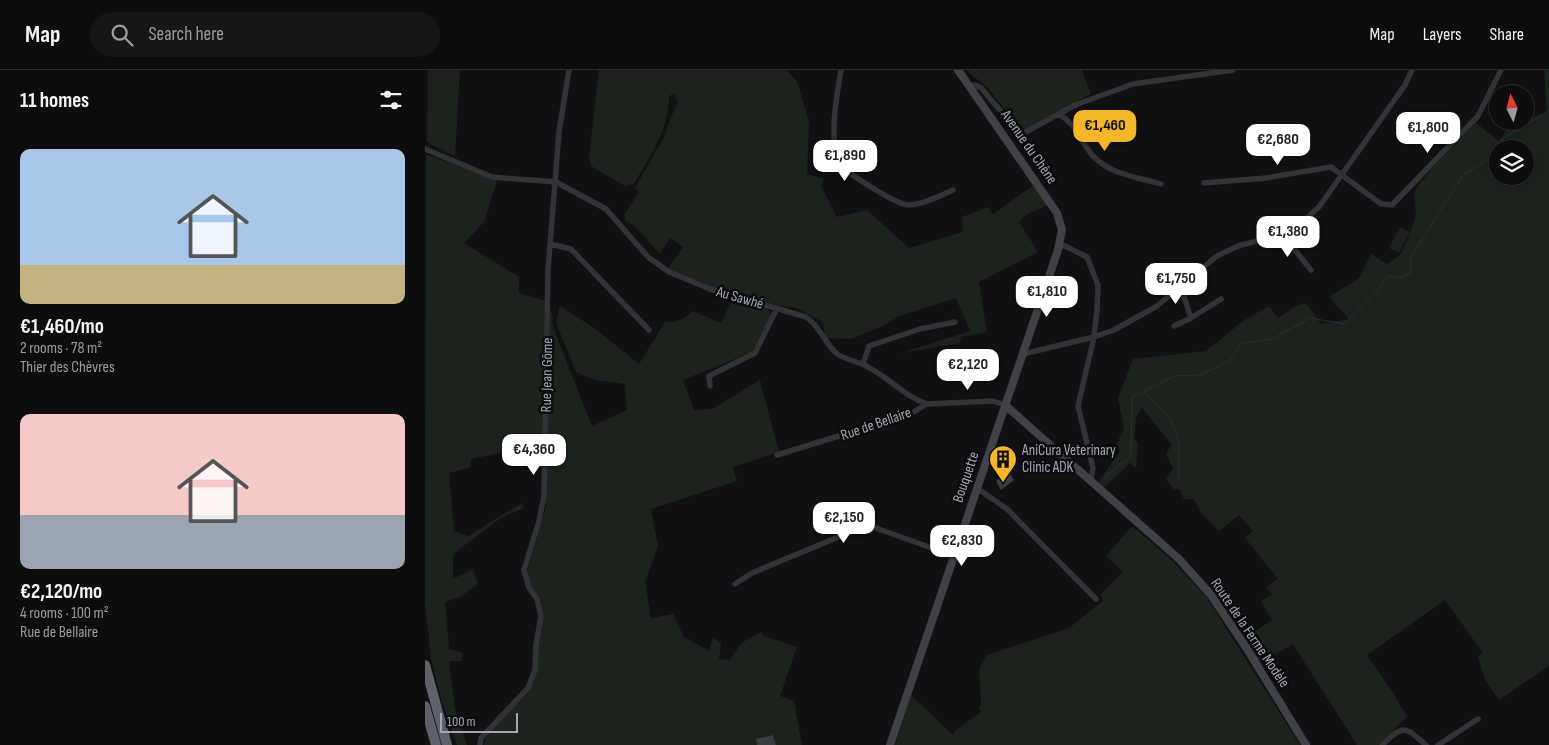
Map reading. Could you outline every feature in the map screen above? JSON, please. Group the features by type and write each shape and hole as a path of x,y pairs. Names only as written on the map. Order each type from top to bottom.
{"highway":[{"path":"425,665 447,745"},
{"path":"426,709 436,745"}],"main road":[{"name":"Avenue du Chêne","path":"958,70 1057,213 1061,226 1059,246"},
{"name":"Bouquette","path":"890,745 1059,246"},
{"name":"Route de la Ferme Modèle","path":"1005,405 1179,559 1211,595 1247,649 1306,745"}],"street":[{"name":"Rue Jean Gôme","path":"480,745 481,738 528,688 535,670 536,645 541,616 537,599 529,588 524,570 539,521 544,496 548,270 559,132 569,70"},
{"path":"841,70 834,114 834,152 839,166 892,199 907,206 953,190"},
{"path":"969,86 975,85 981,88 1016,129 1024,133 1087,100 1138,83 1233,70"},
{"path":"1023,354 1094,337 1114,330 1135,320 1157,306 1217,256 1238,246 1282,234 1297,227 1319,207 1342,176 1405,86 1412,70"},
{"path":"1204,183 1266,178 1331,167 1381,204 1388,206 1395,204 1478,116 1501,70"},
{"path":"1059,114 1075,127 1080,138 1093,156 1111,170 1161,184"},
{"path":"425,149 491,177 556,182"},
{"name":"Au Sawhé","path":"556,182 605,209 648,257 669,272 709,289 806,316 813,321 825,341 837,354 877,371 907,396 927,404"},
{"path":"1282,234 1311,270"},
{"path":"550,244 571,249 649,330"},
{"path":"1059,246 1065,246 1087,257 1098,285 1094,337 1079,406 1093,468 1091,480"},
{"path":"1181,285 1191,318"},
{"path":"1174,326 1191,318 1221,299"},
{"path":"711,386 709,376 755,354 777,308"},
{"path":"863,364 869,346 920,329 955,322"},
{"name":"Rue de Bellaire","path":"777,455 910,414 927,404 993,401 1005,405"},
{"path":"977,488 1007,509 1096,599"},
{"path":"735,584 752,572 859,528 876,528 954,556"},
{"path":"1439,745 1477,719"},
{"path":"1382,745 1397,731 1405,730 1410,731 1426,745"}],"shaded area":[{"path":"428,70 460,70 455,156 427,142"},
{"path":"599,70 786,70 797,81 809,122 807,174 824,179 821,186 837,217 867,210 909,248 963,232 962,217 988,207 993,214 1034,185 1048,205 1026,215 1019,222 1038,252 979,282 987,332 961,337 960,343 901,353 970,331 956,298 900,316 852,339 825,338 823,322 797,308 770,304 711,289 668,269 683,247 670,238 660,254 636,227 624,220 626,218 624,215 639,192 635,188 665,135 678,103 674,94 669,96 666,120 652,153 634,184 625,186 591,166 589,157"},
{"path":"970,70 1082,70 1091,94 1026,129 1017,125 987,87 968,72"},
{"path":"1544,70 1549,70 1549,666 1499,700 1485,680 1478,657 1483,653 1445,600 1367,655 1394,694 1407,717 1378,745 1357,745 1293,644 1258,664 1242,639 1272,620 1261,601 1272,594 1266,587 1278,579 1245,538 1253,531 1239,515 1219,531 1201,513 1194,499 1184,499 1179,489 1174,490 1166,479 1173,469 1166,453 1172,445 1142,408 1136,418 1134,439 1138,443 1136,468 1130,463 1103,489 1097,484 1120,451 1116,445 1124,429 1118,398 1133,359 1206,351 1243,321 1269,306 1278,318 1296,306 1306,303 1321,324 1349,319 1329,297 1359,278 1371,254 1387,264 1400,255 1410,234 1416,213 1414,196 1417,187 1435,165 1476,123 1498,140 1489,140 1489,185 1534,185 1534,140 1500,140 1506,130 1534,130 1534,116 1547,113"},
{"path":"426,154 497,181 484,222 464,243 519,277 519,293 546,301 543,444 471,459 471,467 449,473 454,531 468,536 522,503 524,508 501,518 453,554 453,579 473,569 478,584 460,597 445,602 449,649 463,653 461,661 449,661 455,709 467,745 457,745 441,699 431,657 425,606"},
{"path":"1400,227 1410,232 1399,253 1389,248"},
{"path":"733,298 768,309 771,315 752,352 683,380 694,410 712,409 760,380 779,452 733,467 737,481 651,509 658,546 645,582 651,618 673,614 684,637 709,651 713,637 721,643 719,659 730,660 741,643 761,632 764,636 797,647 780,696 794,701 802,745 776,745 773,735 756,739 757,745 484,745 486,738 499,721 530,690 539,638 542,615 541,601 530,586 527,572 546,507 549,311 552,312 553,327 592,426 627,410 625,384 595,380 576,372 556,323 560,306 597,330 639,364 665,322 681,320 693,311 721,323"},
{"path":"1132,526 1173,561 1207,598 1300,745 895,745 911,695 953,735 955,731 981,712 979,709 981,702 979,669 987,655 1069,628 1104,600 1100,595 1123,572 1106,556"}],"building":[{"name":"AniCura Veterinary Clinic ADK","path":"1009,472 1014,480 1001,490 996,481"},
{"path":"773,735 776,745 757,745 756,739"}],"waterway":[{"path":"1104,477 1131,457 1132,397 1174,376 1200,375 1229,361 1242,343 1272,339 1310,318 1344,324 1377,292 1387,276 1399,278 1411,273 1411,257 1463,175 1493,156 1502,139 1549,111"},
{"path":"1145,392 1171,420 1179,442 1179,480"}],"place":[{"name":"AniCura Veterinary Clinic ADK","path":"1003,483"}]}
